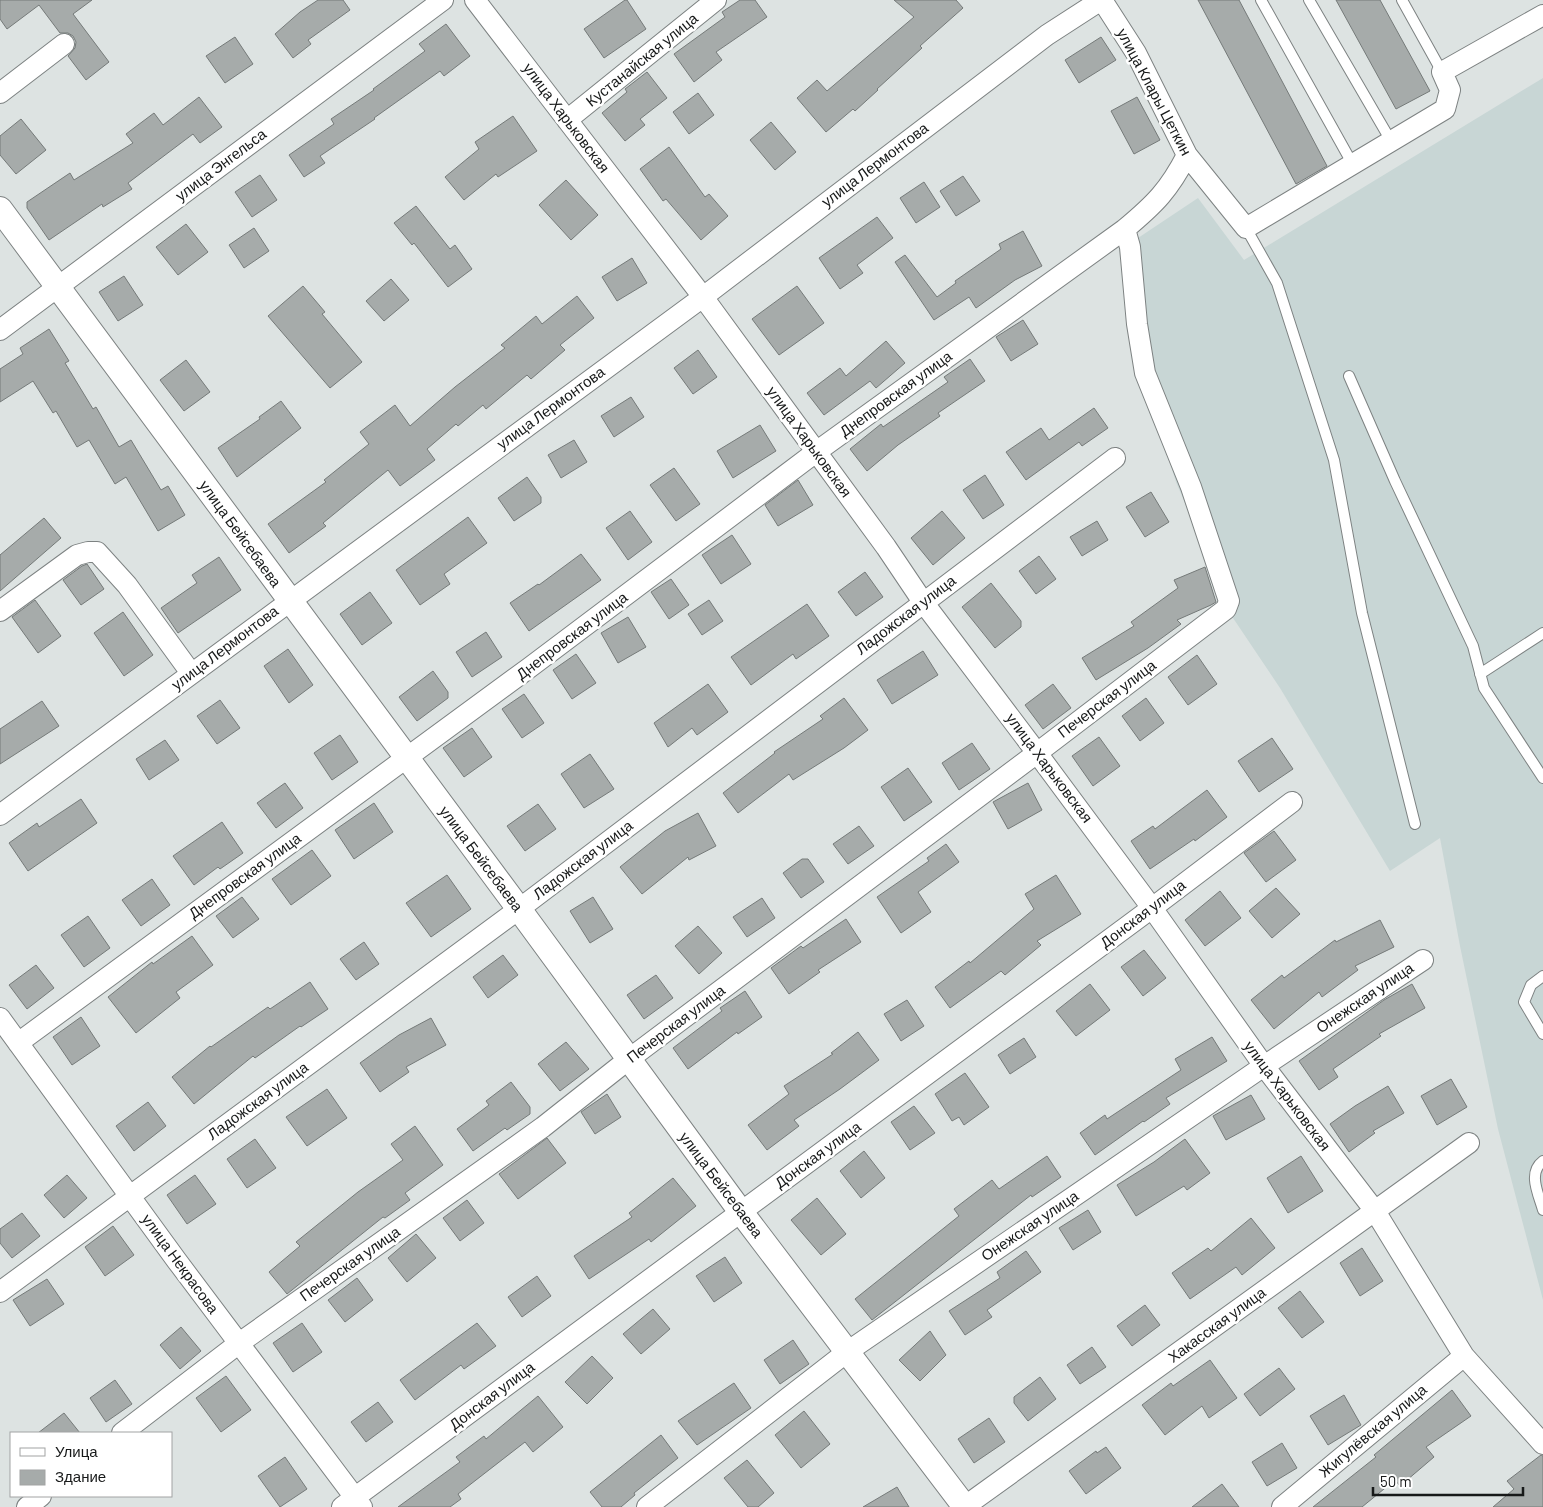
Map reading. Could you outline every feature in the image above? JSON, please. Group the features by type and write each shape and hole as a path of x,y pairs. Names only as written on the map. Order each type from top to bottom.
{"street":[{"name":"улица Энгельса","path":"0,330 443,0"},
{"name":"улица Харьковская","path":"476,0 703,297 923,602 1038,753 1152,908 1264,1066 1375,1211 1464,1356 1543,1444"},
{"name":"Кустанайская улица","path":"567,120 716,0"},
{"name":"улица Клары Цеткин","path":"1101,0 1136,53 1187,155 1246,228"},
{"name":"улица Лермонтова","path":"0,815 289,600 703,297 1047,35 1101,0"},
{"path":"1246,228 1352,163 1444,110 1450,90 1442,72 1543,15"},
{"path":"0,93 64,44"},
{"name":"Днепровская улица","path":"7,1031 406,758 816,452 1125,229 1162,196 1175,178 1187,155"},
{"name":"улица Бейсебаева","path":"0,208 741,1212 964,1507"},
{"name":"Печерская улица","path":"123,1432 238,1344 544,1127 629,1059 1038,753 1226,609 1229,601 1191,487 1145,373 1137,324 1130,247 1125,229"},
{"name":"Ладожская улица","path":"0,1292 519,909 1115,458"},
{"path":"0,611 77,555 97,552 127,585 191,673"},
{"name":"Донская улица","path":"353,1504 741,1212 1292,802"},
{"name":"Онежская улица","path":"646,1507 847,1352 1264,1066 1423,960"},
{"name":"улица Некрасова","path":"7,1031 131,1196 353,1504"},
{"name":"Хакасская улица","path":"964,1507 1469,1143"},
{"name":"Жигулёвская улица","path":"1282,1507 1464,1356"},
{"path":"27,1507 40,1497"}],"lane":[{"path":"1261,0 1352,163"},
{"path":"1309,0 1391,141"},
{"path":"1402,0 1442,72"},
{"path":"1246,228 1277,282 1334,460 1362,613 1415,824"},
{"path":"1349,376 1395,481 1473,646 1484,688 1543,778"},
{"path":"1480,674 1543,633"},
{"path":"1543,976 1531,985 1524,1002 1543,1034"},
{"path":"1543,1161 1540,1163 1534,1178 1543,1210"}],"shaded area":[{"path":"1543,78 1543,1300 1498,1129 1440,838 1390,871 1280,688 1231,615 1176,482 1141,370 1138,238 1198,198 1244,260"}],"building":[{"path":"0,0 92,0 73,14 109,62 86,80 68,56 75,48 76,42 73,36 68,33 60,33 39,5 7,29 0,19"},
{"path":"318,0 343,0 350,10 308,40 311,44 293,58 275,34 300,12"},
{"path":"627,0 646,29 604,58 584,29"},
{"path":"740,0 755,0 767,17 716,52 722,60 694,82 674,54 725,17 722,12"},
{"path":"894,0 956,0 963,8 920,46 922,48 855,111 853,109 826,132 797,98 817,80 827,91 914,17"},
{"path":"1198,0 1239,0 1327,166 1296,184"},
{"path":"1336,0 1380,0 1430,91 1396,109"},
{"path":"446,24 470,56 444,76 440,71 375,119 320,156 325,163 304,177 289,155 334,124 331,119 374,90 425,51 419,44"},
{"path":"235,37 253,64 225,83 206,56"},
{"path":"1101,37 1116,60 1079,83 1065,60"},
{"path":"647,72 667,98 640,119 645,125 625,141 602,113 627,92 625,89"},
{"path":"698,93 714,115 689,134 673,112"},
{"path":"199,97 222,127 200,143 193,134 128,183 132,189 103,207 102,204 49,240 27,208 27,202 70,173 74,180 133,143 126,134 154,113 163,125"},
{"path":"1137,97 1160,140 1134,154 1111,111"},
{"path":"513,116 537,151 498,177 496,174 464,200 445,177 479,149 475,142"},
{"path":"21,119 46,150 16,174 0,155 0,136"},
{"path":"771,122 796,152 775,170 750,140"},
{"path":"669,147 705,197 709,194 728,216 701,240 666,199 663,201 640,169"},
{"path":"260,175 277,200 252,217 235,192"},
{"path":"963,176 980,201 956,216 940,191"},
{"path":"566,180 598,215 571,240 539,205"},
{"path":"924,182 940,207 916,223 900,198"},
{"path":"416,206 450,249 455,245 472,269 448,287 414,243 412,245 394,223"},
{"path":"877,217 893,238 857,265 863,273 840,289 819,258"},
{"path":"186,224 208,252 178,275 156,247"},
{"path":"254,228 269,251 244,268 229,245"},
{"path":"1023,231 1042,266 1015,280 976,308 969,297 934,320 895,262 905,255 937,297 956,283 955,281 1001,249 999,244"},
{"path":"632,258 647,283 617,301 602,277"},
{"path":"124,276 143,305 118,321 99,292"},
{"path":"391,279 409,300 384,321 366,301"},
{"path":"303,286 325,312 322,314 362,362 330,388 268,316"},
{"path":"797,286 824,323 779,355 752,319"},
{"path":"577,296 594,318 560,345 565,350 531,379 527,375 486,409 483,405 458,426 456,424 427,449 435,460 400,486 388,470 323,523 326,526 289,553 268,524 326,482 324,480 369,444 360,432 395,405 410,426 455,387 505,348 501,345 536,316 542,324"},
{"path":"1023,320 1038,344 1011,361 996,337"},
{"path":"49,329 69,361 65,363 93,409 96,407 119,447 131,440 161,490 168,486 185,515 158,531 126,477 115,484 89,440 77,447 56,411 53,413 33,381 0,402 0,369 23,354 20,348"},
{"path":"886,341 905,363 876,388 870,381 824,415 807,393 840,368 846,376"},
{"path":"698,350 717,377 693,394 674,368"},
{"path":"970,359 985,381 938,413 940,416 898,445 867,471 850,449 881,424 883,427 948,382 944,377"},
{"path":"186,360 210,392 184,411 160,380"},
{"path":"631,397 644,417 614,437 601,416"},
{"path":"281,401 301,428 237,477 218,448 260,419 259,417"},
{"path":"1094,408 1108,428 1082,446 1079,442 1026,480 1006,452 1041,428 1049,440"},
{"path":"760,425 776,451 733,478 717,451"},
{"path":"574,440 587,462 561,478 548,455"},
{"path":"674,468 700,504 676,521 650,485"},
{"path":"985,475 1004,505 983,519 963,490"},
{"path":"527,477 541,497 541,503 514,521 498,498"},
{"path":"798,480 813,505 778,526 765,505"},
{"path":"1151,492 1169,522 1145,537 1126,507"},
{"path":"630,511 652,542 628,560 606,528"},
{"path":"942,511 965,538 933,565 911,538"},
{"path":"468,517 487,543 444,574 450,584 420,605 396,570"},
{"path":"44,518 61,538 0,591 0,555"},
{"path":"1097,521 1108,540 1082,556 1070,537"},
{"path":"732,535 751,564 721,584 702,555"},
{"path":"581,554 601,580 529,631 510,603 539,585"},
{"path":"1039,556 1056,579 1036,594 1019,571"},
{"path":"219,557 241,590 178,633 161,608 197,583 192,575"},
{"path":"87,564 104,589 81,605 63,580"},
{"path":"1205,567 1216,602 1177,620 1181,624 1148,648 1096,680 1082,658 1134,626 1131,622 1178,588 1174,580"},
{"path":"865,572 883,597 856,616 838,592"},
{"path":"671,579 689,605 669,619 651,592"},
{"path":"991,583 1021,621 1021,627 995,648 962,607"},
{"path":"370,592 392,623 362,645 340,614"},
{"path":"35,600 61,636 38,653 12,617"},
{"path":"709,600 723,621 702,635 688,614"},
{"path":"807,604 829,636 796,659 793,654 751,685 731,657"},
{"path":"123,612 153,655 124,676 94,633"},
{"path":"628,617 646,647 618,663 601,633"},
{"path":"486,632 502,657 472,677 456,652"},
{"path":"288,649 313,685 289,703 264,666"},
{"path":"923,651 938,675 892,704 877,680"},
{"path":"576,654 596,683 572,699 553,670"},
{"path":"1197,655 1217,684 1188,705 1168,677"},
{"path":"433,671 448,692 448,698 417,721 399,697"},
{"path":"708,684 728,712 697,735 692,728 668,747 654,723"},
{"path":"1053,684 1071,708 1043,729 1025,705"},
{"path":"524,694 544,723 522,738 502,709"},
{"path":"844,698 868,730 844,748 793,780 789,774 738,813 723,793 774,752 823,719 820,716"},
{"path":"1146,698 1164,723 1140,741 1122,716"},
{"path":"220,700 240,728 217,744 197,716"},
{"path":"42,701 59,726 0,764 0,729"},
{"path":"472,728 492,757 464,777 443,748"},
{"path":"340,735 358,762 332,780 314,753"},
{"path":"1099,737 1120,766 1093,786 1072,756"},
{"path":"1272,738 1293,769 1259,792 1238,761"},
{"path":"165,740 179,760 149,780 136,759"},
{"path":"972,743 990,769 959,790 942,763"},
{"path":"590,754 614,789 584,808 561,774"},
{"path":"908,768 932,802 904,821 881,787"},
{"path":"285,783 303,808 276,828 257,803"},
{"path":"1028,783 1042,810 1008,829 993,802"},
{"path":"1207,790 1227,817 1195,841 1194,839 1150,869 1131,841 1153,826 1155,829"},
{"path":"81,799 97,823 28,871 9,843 37,823 39,827"},
{"path":"374,803 393,832 354,859 335,830"},
{"path":"538,804 556,829 525,851 507,826"},
{"path":"698,813 716,846 689,860 688,857 642,894 620,867 665,831"},
{"path":"222,822 243,853 220,869 218,867 194,885 173,856"},
{"path":"859,826 874,846 848,864 833,844"},
{"path":"1274,831 1296,860 1266,882 1244,853"},
{"path":"946,844 959,862 918,892 931,912 901,933 877,897 929,861 927,858"},
{"path":"312,850 331,876 291,905 272,879"},
{"path":"802,859 808,859 824,882 801,898 783,873"},
{"path":"447,875 471,909 431,937 406,903"},
{"path":"1056,875 1081,914 1037,941 1041,945 1005,975 1001,971 950,1008 935,987 969,961 970,963 1034,909 1025,894"},
{"path":"152,879 170,905 141,926 122,900"},
{"path":"1276,888 1300,914 1272,938 1249,911"},
{"path":"1220,891 1241,918 1205,946 1185,920"},
{"path":"242,897 259,919 233,938 216,916"},
{"path":"593,897 613,929 590,943 570,911"},
{"path":"762,898 775,918 747,937 733,917"},
{"path":"88,916 110,948 84,967 61,935"},
{"path":"846,919 861,942 818,970 820,972 789,994 771,968 801,946 803,948"},
{"path":"1380,920 1394,947 1355,966 1358,970 1322,997 1319,992 1274,1029 1251,1000 1282,975 1284,978 1335,940 1336,942"},
{"path":"698,926 722,953 699,974 675,946"},
{"path":"192,936 213,965 176,992 180,998 136,1033 108,997 152,962 153,964"},
{"path":"364,942 379,964 356,980 340,959"},
{"path":"1144,950 1166,978 1143,996 1121,967"},
{"path":"503,955 518,975 488,998 473,977"},
{"path":"36,965 54,988 27,1009 9,985"},
{"path":"656,975 673,998 644,1019 627,995"},
{"path":"310,982 328,1009 255,1058 253,1056 194,1104 172,1077 210,1046 268,1007 270,1009"},
{"path":"1090,984 1110,1010 1076,1036 1056,1011"},
{"path":"1412,984 1425,1008 1379,1034 1381,1036 1333,1069 1338,1077 1319,1090 1299,1061 1384,1000"},
{"path":"745,991 762,1017 738,1034 737,1032 688,1069 673,1048 722,1011 720,1008"},
{"path":"907,1000 924,1026 901,1041 884,1014"},
{"path":"81,1017 100,1046 72,1065 53,1037"},
{"path":"431,1018 446,1045 406,1067 409,1072 380,1092 360,1063 399,1035"},
{"path":"858,1032 879,1060 794,1120 799,1126 767,1150 748,1125 789,1094 784,1086 833,1054 831,1053"},
{"path":"1212,1037 1227,1061 1166,1098 1170,1104 1095,1155 1080,1133 1105,1115 1107,1119 1181,1070 1175,1059"},
{"path":"1024,1038 1036,1057 1010,1074 998,1055"},
{"path":"566,1042 589,1069 560,1091 538,1064"},
{"path":"965,1073 989,1107 964,1125 959,1117 952,1121 935,1094"},
{"path":"1451,1079 1467,1107 1437,1125 1421,1096"},
{"path":"511,1082 530,1107 530,1114 507,1130 505,1128 473,1151 457,1129 489,1105 486,1101"},
{"path":"1388,1086 1404,1113 1373,1131 1375,1133 1349,1152 1330,1124"},
{"path":"327,1089 347,1118 307,1146 286,1117"},
{"path":"607,1094 621,1117 595,1134 581,1112"},
{"path":"1251,1095 1265,1119 1226,1140 1213,1116"},
{"path":"148,1102 166,1126 134,1151 116,1126"},
{"path":"914,1106 935,1133 910,1150 891,1122"},
{"path":"415,1126 443,1165 405,1193 410,1200 385,1218 383,1217 287,1294 269,1272 300,1246 296,1242 358,1192 403,1160 391,1144"},
{"path":"547,1138 566,1163 518,1199 499,1174"},
{"path":"255,1139 276,1168 247,1188 227,1159"},
{"path":"1185,1139 1210,1173 1187,1190 1184,1186 1136,1216 1117,1185 1154,1162"},
{"path":"864,1151 885,1178 861,1198 840,1171"},
{"path":"1047,1156 1061,1177 1032,1197 1031,1195 872,1320 855,1299 959,1216 954,1209 992,1180 999,1189"},
{"path":"1301,1156 1323,1191 1288,1213 1267,1178"},
{"path":"67,1175 87,1198 64,1218 44,1195"},
{"path":"195,1175 216,1204 187,1224 167,1195"},
{"path":"673,1178 696,1206 651,1242 649,1239 589,1279 574,1256 632,1217 629,1213"},
{"path":"817,1198 846,1234 821,1255 791,1220"},
{"path":"467,1200 484,1223 460,1241 443,1218"},
{"path":"1088,1210 1101,1232 1073,1250 1059,1228"},
{"path":"22,1213 40,1236 12,1258 0,1243 0,1229"},
{"path":"1251,1218 1275,1248 1242,1275 1236,1267 1190,1299 1172,1273 1208,1248 1211,1251"},
{"path":"113,1226 134,1255 105,1276 85,1247"},
{"path":"416,1234 436,1258 407,1282 388,1258"},
{"path":"1362,1248 1383,1281 1360,1296 1340,1263"},
{"path":"1026,1251 1041,1272 987,1310 992,1317 965,1335 949,1311 1000,1278 997,1272"},
{"path":"725,1257 742,1283 714,1302 696,1276"},
{"path":"537,1276 551,1296 522,1317 508,1297"},
{"path":"357,1278 373,1300 345,1322 328,1300"},
{"path":"47,1279 64,1304 30,1326 13,1300"},
{"path":"1300,1291 1324,1322 1302,1338 1278,1308"},
{"path":"1145,1305 1160,1325 1132,1346 1117,1326"},
{"path":"653,1309 670,1329 641,1354 623,1334"},
{"path":"302,1323 322,1352 293,1372 273,1343"},
{"path":"477,1323 496,1346 464,1369 461,1365 415,1400 400,1380"},
{"path":"181,1327 201,1351 180,1369 160,1345"},
{"path":"930,1331 946,1355 920,1381 899,1360"},
{"path":"793,1340 809,1364 780,1384 764,1360"},
{"path":"1092,1347 1106,1367 1080,1384 1067,1365"},
{"path":"592,1356 613,1378 587,1404 565,1382"},
{"path":"1210,1360 1237,1398 1209,1418 1202,1406 1165,1435 1142,1405 1171,1383 1173,1386"},
{"path":"1279,1368 1295,1389 1260,1416 1244,1394"},
{"path":"226,1376 251,1410 221,1432 196,1398"},
{"path":"1040,1377 1056,1399 1028,1421 1014,1403 1014,1397"},
{"path":"115,1380 132,1404 106,1422 90,1398"},
{"path":"734,1383 751,1408 697,1445 678,1421"},
{"path":"1452,1390 1471,1416 1426,1447 1434,1457 1400,1486 1395,1480 1362,1507 1313,1507 1376,1457 1374,1455"},
{"path":"1344,1395 1361,1425 1328,1445 1310,1416"},
{"path":"538,1396 563,1427 533,1452 525,1442 458,1494 461,1499 450,1507 398,1507 460,1462 456,1457 484,1436 486,1439"},
{"path":"378,1402 393,1422 366,1442 351,1422"},
{"path":"804,1411 830,1444 801,1468 775,1435"},
{"path":"64,1413 79,1432 39,1432"},
{"path":"989,1418 1005,1442 974,1463 958,1439"},
{"path":"661,1435 678,1458 634,1493 635,1495 621,1507 602,1507 590,1492"},
{"path":"1282,1443 1297,1468 1267,1486 1252,1462"},
{"path":"1106,1447 1121,1468 1086,1494 1069,1471 1096,1451 1097,1453"},
{"path":"1541,1455 1543,1456 1543,1507 1493,1507 1514,1489 1507,1481"},
{"path":"285,1457 307,1489 280,1507 258,1476"},
{"path":"747,1460 774,1493 758,1507 748,1507 724,1478"},
{"path":"1222,1484 1239,1507 1192,1507"},
{"path":"897,1487 909,1507 863,1507"}]}
